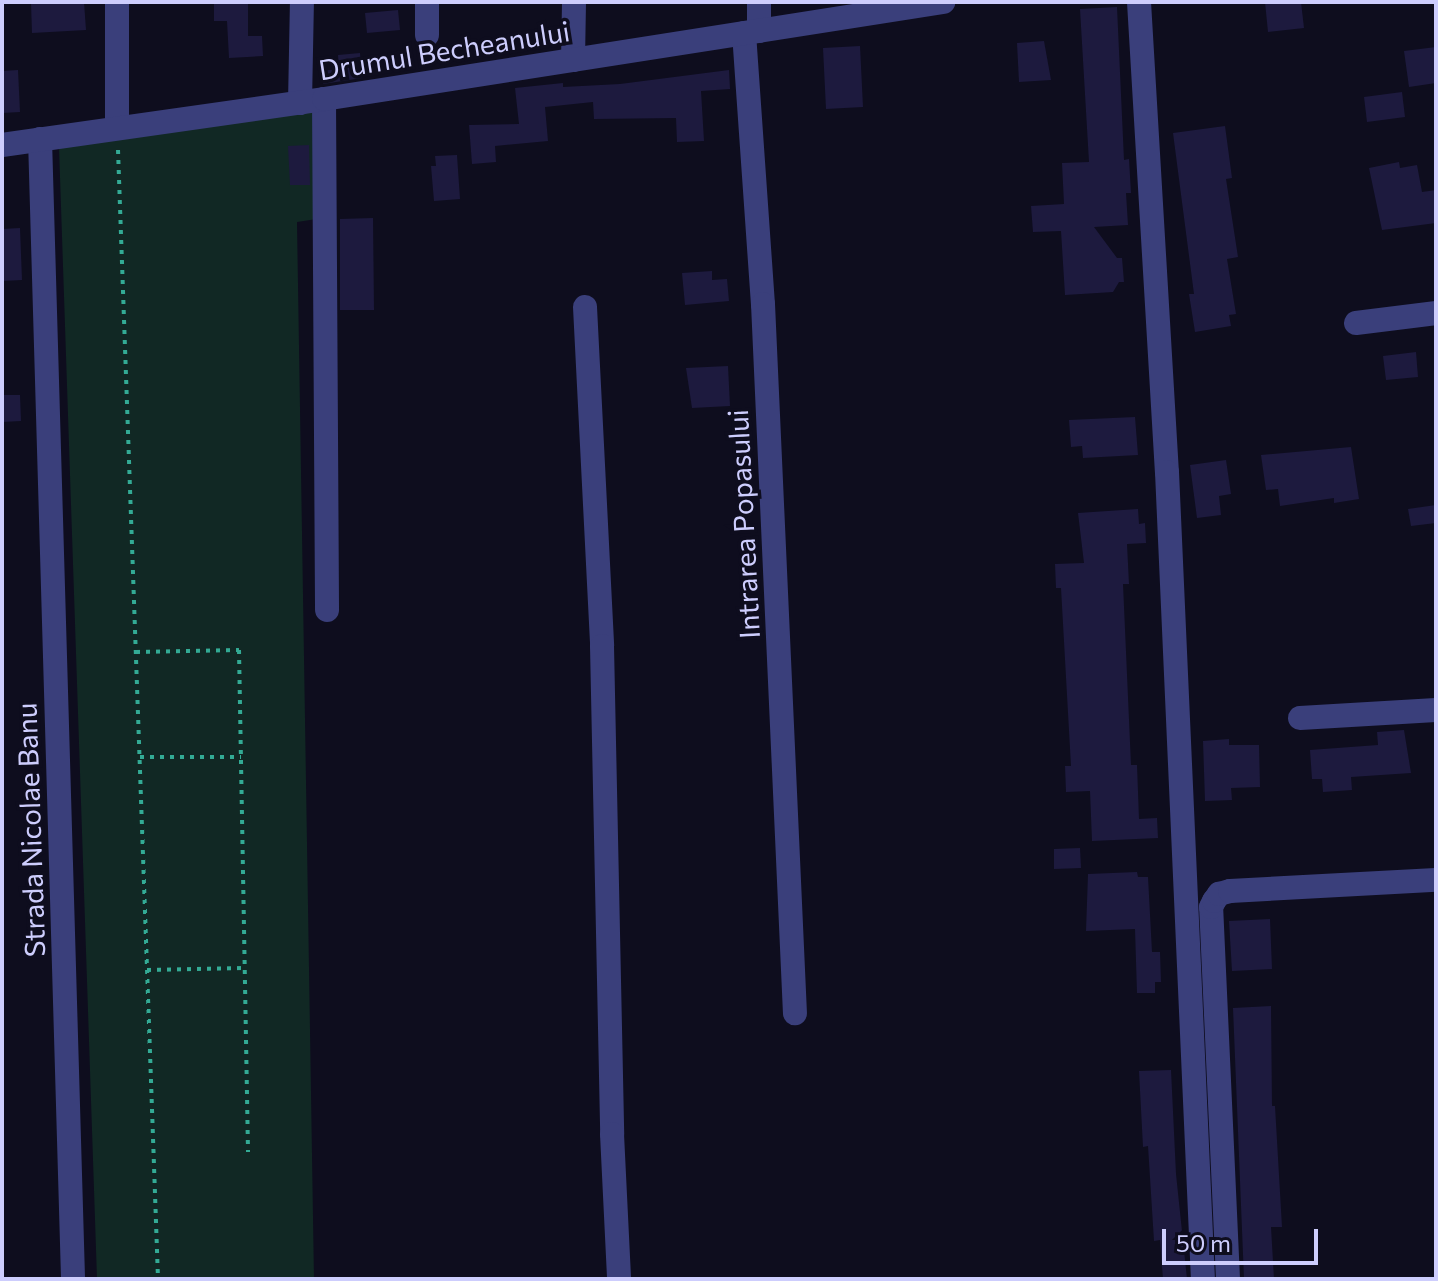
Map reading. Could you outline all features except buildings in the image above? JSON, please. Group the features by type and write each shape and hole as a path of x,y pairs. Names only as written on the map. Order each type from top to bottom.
{"street":[{"path":"117,2 118,140"},
{"path":"302,2 312,101 327,610"},
{"path":"427,2 427,35"},
{"path":"573,60 574,2"},
{"name":"Intrarea Popasului","path":"759,2 752,32 795,1013"},
{"name":"Drumul Becheanului","path":"2,145 40,139 118,140 312,101 943,2"},
{"path":"1139,2 1167,472 1203,1279"},
{"name":"Strada Nicolae Banu","path":"40,139 73,1279"},
{"path":"585,307 602,646 612,1134 619,1279"},
{"path":"1356,323 1436,313"},
{"path":"1300,718 1436,710"},
{"path":"1228,1279 1211,907 1219,894 1230,891 1436,880"}],"path":[{"path":"118,140 158,1279"},
{"path":"136,652 239,650 248,1152"},
{"path":"140,757 241,757"},
{"path":"147,970 244,968"}],"green space":[{"path":"323,102 323,218 297,222 314,1279 97,1279 59,147"}]}
